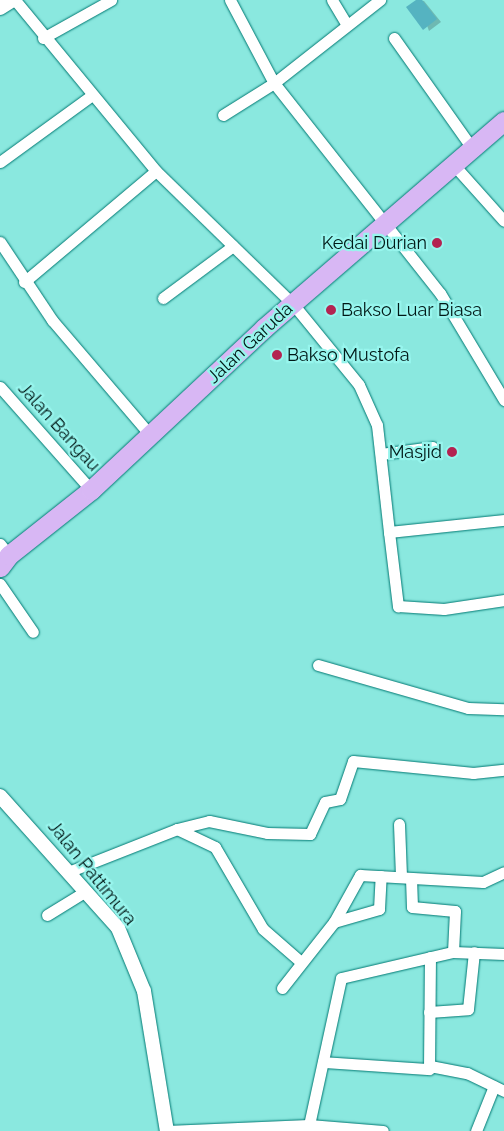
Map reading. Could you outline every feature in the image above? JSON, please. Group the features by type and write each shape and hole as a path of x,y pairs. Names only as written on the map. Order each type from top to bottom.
{"highway":[{"name":"Jalan Garuda","path":"3,555 91,490 292,304 504,121"}],"street":[{"path":"0,8 14,0 43,38 156,170 292,304 368,398 381,454 398,606 444,609 504,600"},
{"path":"43,38 111,0"},
{"path":"230,0 274,83 386,221 440,293 504,400"},
{"path":"332,0 347,25"},
{"path":"223,115 274,83 380,0"},
{"path":"394,38 472,148"},
{"path":"0,162 92,96"},
{"path":"453,164 504,221"},
{"path":"24,282 156,170"},
{"path":"0,242 24,282 150,436"},
{"path":"163,298 233,246"},
{"name":"Jalan Bangau","path":"2,393 91,490"},
{"path":"381,454 433,447"},
{"path":"389,532 504,520"},
{"path":"0,584 33,632"},
{"path":"318,665 468,708 504,709"},
{"path":"68,872 177,829 216,820 267,833 310,834 325,802 340,799 352,762 474,773 504,770"},
{"name":"Jalan Pattimura","path":"0,796 118,928 138,972 167,1131"},
{"path":"399,824 412,907 455,911 453,952"},
{"path":"177,829 215,847 262,929 298,959"},
{"path":"282,988 298,959 334,922 360,875 482,882 504,872"},
{"path":"334,922 379,909 381,876"},
{"path":"47,915 86,891"},
{"path":"306,1127 323,1062 340,978 453,952 504,954"},
{"path":"429,1012 468,1009 474,952"},
{"path":"323,1062 427,1070 430,1066 430,957"},
{"path":"430,1066 467,1073 499,1089 476,1131"},
{"path":"167,1131 306,1127 383,1131"}],"building":[{"path":"416,0 422,0 437,19 423,30 406,7"}],"place":[{"name":"Kedai Durian","path":"437,243"},
{"name":"Bakso Luar Biasa","path":"331,310"},
{"name":"Bakso Mustofa","path":"277,355"},
{"name":"Masjid","path":"452,452"}]}
